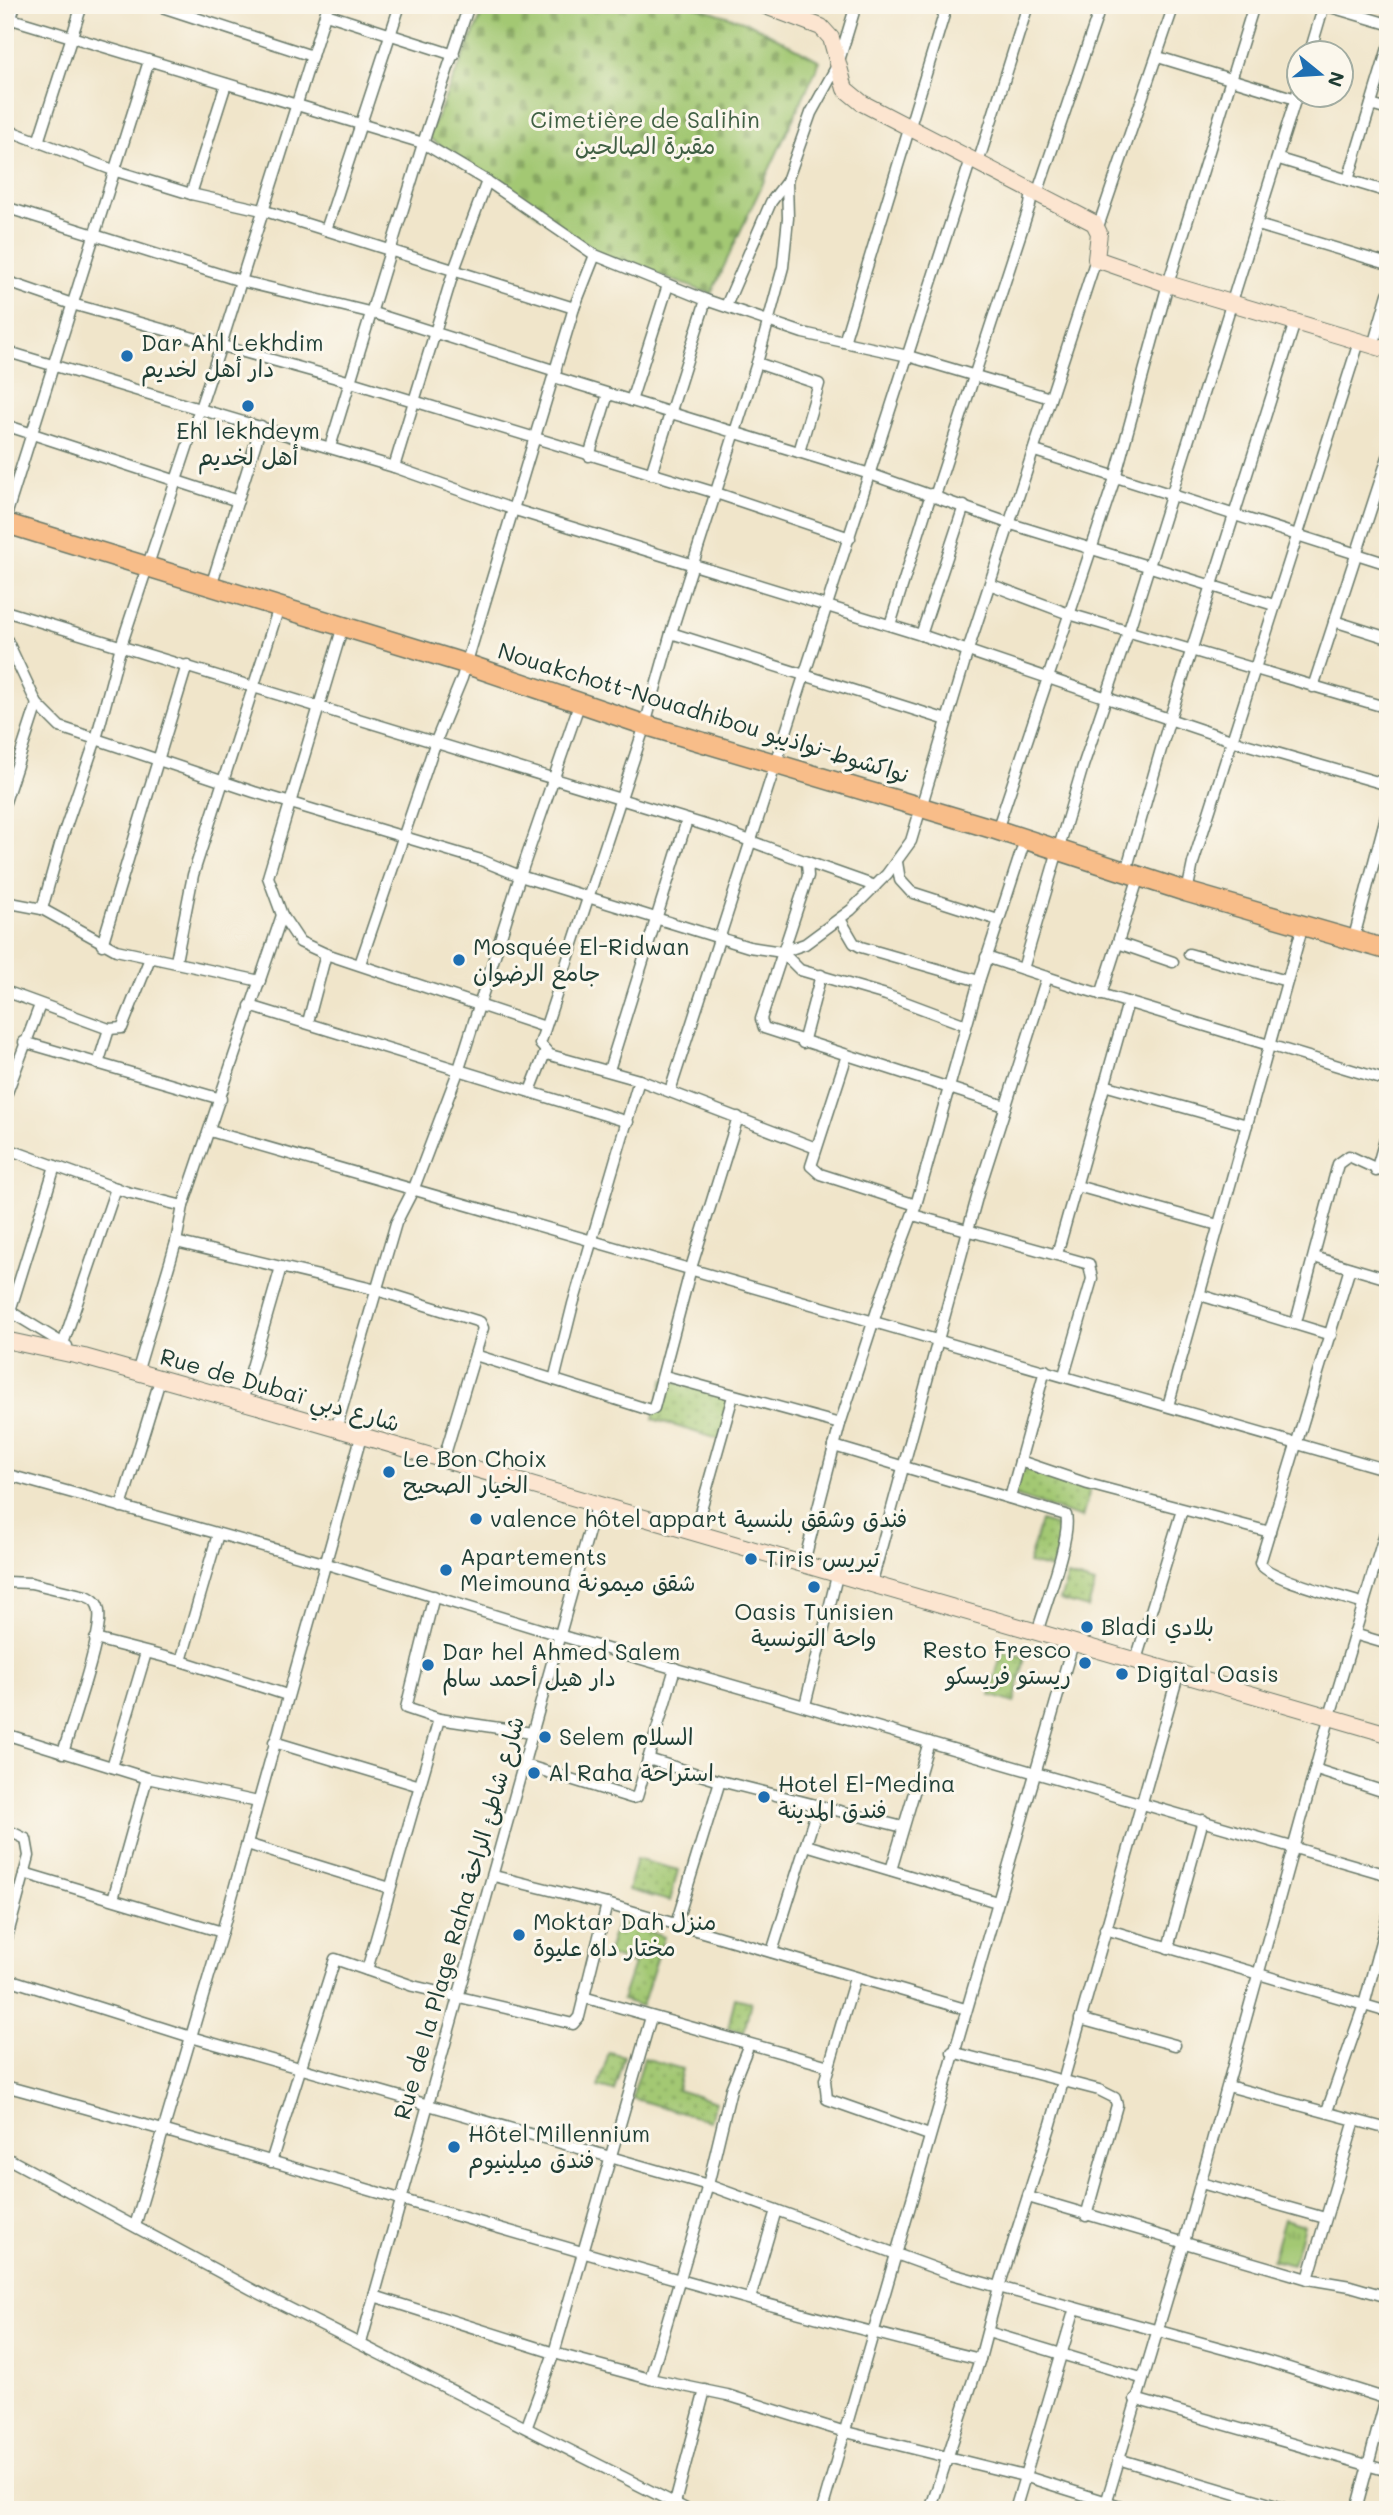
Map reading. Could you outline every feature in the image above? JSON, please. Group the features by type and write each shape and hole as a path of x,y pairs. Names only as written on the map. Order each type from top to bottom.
{"highway":[{"name":"Nouakchott-Nouadhibou نواكشوط-نواذيبو","path":"5,521 146,567 466,664 645,725 997,830 1187,892 1388,950"}],"street":[{"path":"5,37 8,18 15,5"},
{"path":"39,139 82,5"},
{"path":"156,5 312,57"},
{"path":"326,230 400,5"},
{"path":"330,447 423,143 470,5"},
{"path":"763,5 821,27 831,38 845,89 862,103 1098,227"},
{"path":"726,306 771,202 787,181 811,113 838,64 856,5"},
{"path":"844,342 947,5"},
{"path":"670,1091 753,842 803,676 908,356 1028,5"},
{"path":"890,625 976,377 1034,192 1101,5"},
{"path":"5,636 37,705 60,727 289,803 481,860 520,876 721,939 782,952 805,944 840,919 875,886 897,862 911,841 968,650 992,585 1096,259 1098,227 1174,5"},
{"path":"997,830 1115,478 1168,284 1254,5"},
{"path":"1314,38 1324,5 1388,24"},
{"path":"42,909 62,838 96,739 146,567 177,481 327,9 390,37 454,55"},
{"path":"8,18 423,143 488,181 595,256 706,299 769,321 908,356 1051,398"},
{"path":"1348,180 1388,48"},
{"path":"1158,57 1284,92"},
{"path":"5,521 149,61"},
{"path":"191,194 226,84"},
{"path":"1371,105 1388,110"},
{"path":"1023,969 1293,108"},
{"path":"5,129 39,139 113,170 191,194 262,209 574,308"},
{"path":"1279,159 1388,192"},
{"path":"394,467 454,270 488,181"},
{"path":"787,181 788,218 783,267 757,363 671,633 645,725 540,1044 545,1053 639,1080 816,1148"},
{"path":"5,207 94,238 241,281 373,313 608,394 870,474 1011,524 1274,605"},
{"path":"1258,225 1388,264"},
{"path":"360,964 436,741 466,664 574,308 595,256"},
{"path":"1096,259 1168,284 1373,346"},
{"path":"5,281 72,304 220,348 351,382 716,493 849,538"},
{"path":"631,401 668,285"},
{"path":"1187,892 1193,863 1252,670 1296,537 1373,346 1388,294"},
{"path":"651,474 706,299"},
{"path":"1101,995 1118,943 1170,718 1296,322"},
{"path":"5,351 201,407 394,467 512,509 968,650 1048,680 1231,740 1388,785"},
{"path":"757,363 820,384 799,452"},
{"path":"589,456 608,394"},
{"path":"5,425 238,501"},
{"path":"211,586 261,426"},
{"path":"1035,451 1170,497 1388,564"},
{"path":"1313,687 1355,554 1383,490 1388,457"},
{"path":"921,635 964,506"},
{"path":"992,585 1069,614 1388,708"},
{"path":"176,961 193,875 279,607"},
{"path":"5,611 318,704 552,781 687,820 875,886"},
{"path":"1334,621 1388,638"},
{"path":"342,626 268,877 282,915 300,942 326,954 545,1027"},
{"path":"671,633 947,720"},
{"path":"102,945 187,665"},
{"path":"336,1429 396,1223 414,1188 459,1069 520,876 580,702"},
{"path":"5,802 37,705"},
{"path":"1353,941 1388,809"},
{"path":"609,1070 687,820"},
{"path":"803,1566 840,1424 914,1210 986,957 1025,840"},
{"path":"807,862 808,876 761,1019 764,1028 803,1043 950,1086 1005,1106"},
{"path":"897,862 900,880 911,892 998,920"},
{"path":"5,902 42,909 102,945 260,981"},
{"path":"137,1373 176,1242 183,1206 211,1131 282,915"},
{"path":"840,919 854,943 861,947 979,981"},
{"path":"1167,1406 1303,925"},
{"path":"1118,943 1173,962"},
{"path":"782,952 793,967 966,1025"},
{"path":"308,1022 326,954"},
{"path":"1189,954 1287,981"},
{"path":"986,957 1101,995 1388,1081"},
{"path":"5,991 108,1029 122,1028 150,958"},
{"path":"803,1043 821,975"},
{"path":"871,1585 937,1342 1005,1106 1046,977"},
{"path":"1057,1254 1128,1002"},
{"path":"5,1098 40,1005"},
{"path":"250,1006 628,1122"},
{"path":"98,1064 108,1029"},
{"path":"24,1042 221,1099"},
{"path":"530,1091 545,1053"},
{"path":"847,1055 811,1166 820,1174 914,1210 1088,1264 1092,1279 1065,1375"},
{"path":"554,1380 639,1080"},
{"path":"1104,1085 1247,1125"},
{"path":"475,1355 650,1410 656,1406 691,1268 738,1117"},
{"path":"1376,1171 1388,1129"},
{"path":"211,1131 1388,1470"},
{"path":"5,1148 116,1188 183,1206"},
{"path":"1296,1322 1338,1164 1349,1156 1376,1171 1388,1174"},
{"path":"55,1166 8,1310 85,1357"},
{"path":"1077,1186 1217,1225"},
{"path":"63,1344 116,1188"},
{"path":"176,1242 377,1290 478,1320 483,1328 443,1461"},
{"path":"1314,1257 1388,1279"},
{"path":"242,1402 281,1267"},
{"path":"1350,1268 1261,1567 1288,1580 1364,1604"},
{"path":"1200,1295 1296,1322 1331,1335"},
{"name":"Rue de Dubaï شارع دبي","path":"5,1340 85,1357 1388,1734"},
{"path":"1010,1498 1045,1370"},
{"path":"665,1376 840,1424"},
{"path":"121,1507 160,1380"},
{"path":"694,1534 733,1396"},
{"path":"135,2225 222,1932 287,1695 327,1564 360,1437"},
{"path":"834,1446 1066,1515 1068,1523 1037,1633"},
{"path":"1020,1461 1182,1510 1270,1532"},
{"path":"5,1474 327,1564 562,1636 1388,1875"},
{"name":"Rue de la Plage Raha شارع شاطئ الراحة","path":"361,2343 532,1733 562,1636 596,1506"},
{"path":"1135,1662 1182,1510"},
{"path":"1105,2506 1201,2183 1329,1719 1388,1523"},
{"path":"181,1661 218,1534"},
{"path":"805,1706 837,1576"},
{"path":"5,1582 31,1583 94,1600 100,1614 96,1639 63,1753"},
{"path":"434,1596 405,1704 410,1711 439,1719 532,1733"},
{"path":"1354,1634 1388,1644"},
{"path":"96,1639 181,1661 287,1695"},
{"path":"826,2509 842,2431 874,2333 965,2009 1073,1643"},
{"path":"112,1767 146,1653"},
{"path":"525,1765 632,1798 640,1791 675,1668"},
{"path":"930,2510 981,2359 999,2287 1062,2082 1178,1675"},
{"path":"366,1970 439,1719"},
{"path":"5,1734 147,1778 258,1802"},
{"path":"274,1742 420,1786"},
{"path":"891,1870 929,1742"},
{"path":"648,1759 720,1781 903,1827"},
{"path":"1317,1770 1388,1793"},
{"path":"113,1899 147,1778"},
{"path":"676,1924 720,1781"},
{"path":"772,1952 818,1806"},
{"path":"1168,1948 1203,1820"},
{"path":"5,1829 26,1839 29,1856 5,1945"},
{"path":"247,1844 390,1888"},
{"path":"806,1845 997,1902"},
{"path":"24,1874 222,1932"},
{"path":"494,1875 607,1903 965,2009"},
{"path":"271,2162 335,1959 460,1997 573,2024 579,2017 607,1903"},
{"path":"1327,2111 1364,2005 1388,1915"},
{"path":"1105,1929 1388,2012"},
{"path":"5,1978 191,2037 611,2155 708,2185 895,2254 999,2287 1384,2398 1387,2393"},
{"path":"855,1978 824,2086 827,2099 929,2135"},
{"path":"583,1997 829,2066"},
{"path":"527,2426 554,2353 651,2017"},
{"path":"1080,2019 1175,2045"},
{"path":"650,2379 708,2185 731,2089 748,2044"},
{"path":"953,2052 1109,2093 1117,2105 1086,2216"},
{"path":"5,2086 164,2129 679,2281 981,2359"},
{"path":"1228,2086 1388,2129"},
{"path":"1308,2279 1355,2120"},
{"path":"5,2157 62,2190 135,2225 253,2290 527,2426 688,2510"},
{"path":"1201,2183 1325,2218"},
{"path":"1028,2197 1308,2279 1350,2286 1388,2297"},
{"path":"750,2299 776,2210"},
{"path":"374,2297 554,2353 650,2379 705,2390 842,2431 1024,2476 1105,2506 1133,2510"},
{"path":"1015,2510 1076,2308"},
{"path":"988,2332 1141,2378"},
{"path":"675,2503 705,2390"},
{"path":"1356,2510 1387,2393"},
{"path":"1135,2399 1388,2471"},
{"path":"1118,2459 1290,2510"}],"green space":[{"name":"Cimetière de Salihin مقبرة الصالحين","path":"486,5 691,5 749,23 820,61 711,294 587,249 428,137"},
{"path":"664,1379 730,1395 721,1440 653,1419"},
{"path":"1021,1467 1090,1490 1082,1518 1013,1495"},
{"path":"1041,1521 1064,1528 1052,1569 1028,1563"},
{"path":"1068,1576 1095,1584 1088,1608 1060,1600"},
{"path":"1002,1652 1025,1657 1014,1703 990,1695"},
{"path":"636,1859 678,1870 670,1901 628,1890"},
{"path":"617,1922 664,1937 642,2006 622,2000 634,1964 607,1955"},
{"path":"735,1998 751,2002 744,2032 728,2028"},
{"path":"609,2052 624,2056 614,2091 598,2087"},
{"path":"644,2058 682,2069 677,2090 716,2102 710,2121 632,2098"},
{"path":"1284,2219 1304,2225 1293,2265 1272,2260"}],"place":[{"name":"Dar Ahl Lekhdim دار أهل لخديم","path":"127,356"},
{"name":"Ehl lekhdeym أهل لخديم","path":"248,406"},
{"name":"Mosquée El-Ridwan جامع الرضوان","path":"459,960"},
{"name":"Le Bon Choix الخيار الصحيح","path":"389,1472"},
{"name":"valence hôtel appart فندق وشقق بلنسية","path":"476,1519"},
{"name":"Tiris تيريس","path":"751,1559"},
{"name":"Apartements Meimouna شقق ميمونة","path":"446,1570"},
{"name":"Oasis Tunisien واحة التونسية","path":"814,1587"},
{"name":"Bladi بلادي","path":"1087,1627"},
{"name":"Resto Fresco ريستو فريسكو","path":"1085,1663"},
{"name":"Dar hel Ahmed Salem دار هيل أحمد سالم","path":"428,1665"},
{"name":"Digital Oasis","path":"1122,1674"},
{"name":"Selem السلام","path":"545,1737"},
{"name":"Al Raha استراحة","path":"534,1773"},
{"name":"Hotel El-Medina فندق المدينة","path":"764,1797"},
{"name":"Moktar Dah منزل مختار داه عليوة","path":"519,1935"},
{"name":"Hôtel Millennium فندق ميلينيوم","path":"454,2147"}]}
